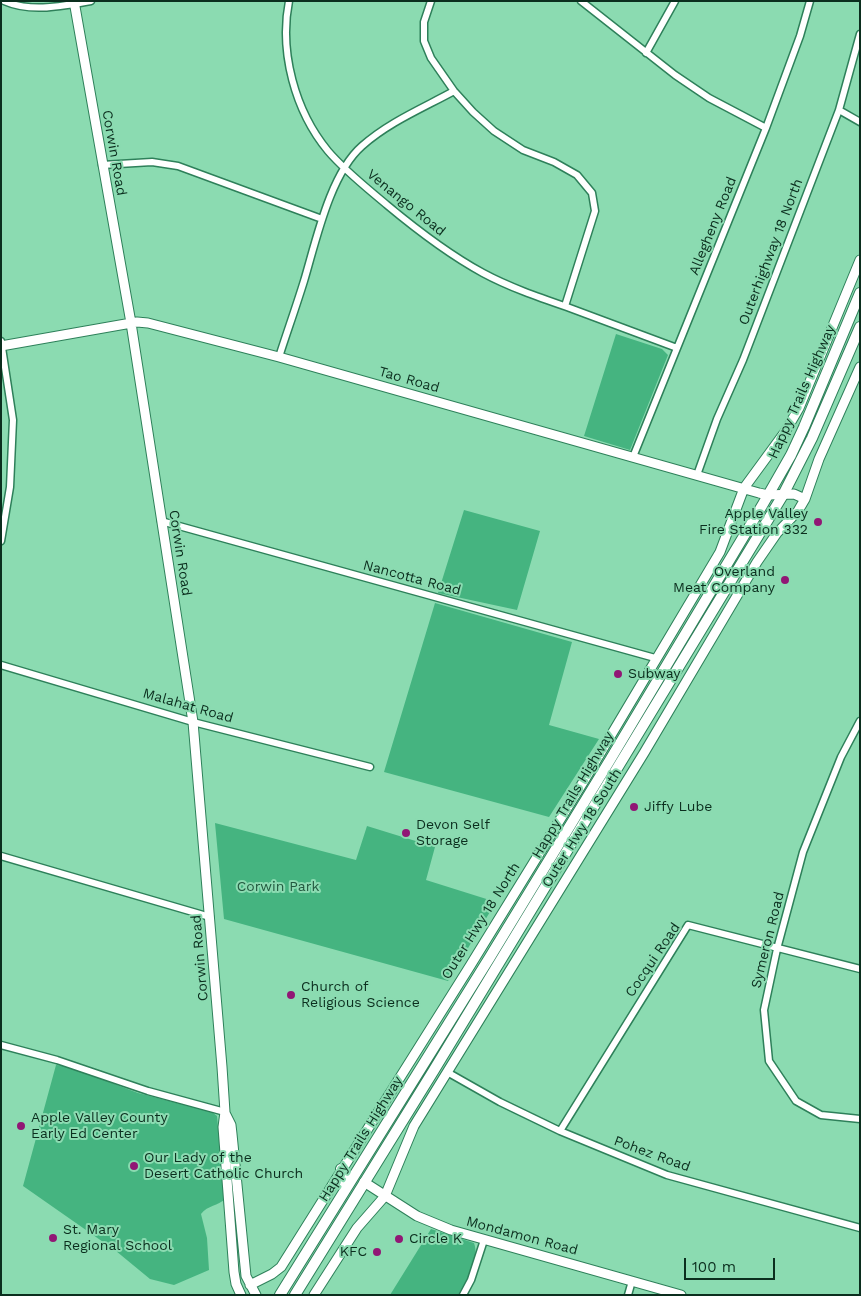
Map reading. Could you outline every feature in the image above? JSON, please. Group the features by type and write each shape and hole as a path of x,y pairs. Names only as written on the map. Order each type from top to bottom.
{"main road":[{"name":"Happy Trails Highway","path":"280,1295 605,768 768,495 791,455 804,427 860,293"},
{"name":"Happy Trails Highway","path":"295,1295 783,495 812,438 860,326"},
{"path":"364,1182 362,1171 389,1120"},
{"path":"341,1169 346,1189"}],"street":[{"path":"4,1 15,6 37,9 91,1"},
{"name":"Venango Road","path":"289,1 286,34 289,66 296,94 310,124 327,150 345,168 423,236 482,272 520,290 677,348"},
{"path":"431,1 424,22 424,41 431,58 454,91 494,131 523,150 554,162 577,175 592,193 595,211 565,306"},
{"path":"582,1 675,75 709,98 766,128"},
{"path":"646,53 675,1"},
{"name":"Allegheny Road","path":"633,457 766,128 800,36 810,1"},
{"name":"Corwin Road","path":"74,3 131,323 193,722 225,1112 223,1127 234,1272 236,1284 241,1295"},
{"name":"Outerhighway 18 North","path":"697,475 717,419 743,360 839,110 860,34"},
{"path":"279,357 322,219 331,195 345,168 361,147 386,128 454,91"},
{"path":"839,110 860,122"},
{"path":"102,165 152,162 178,166 322,219"},
{"name":"Outer Hwy 18 North","path":"250,1285 272,1274 281,1267 585,779 655,658 720,552 744,488 785,432 799,408 860,260"},
{"name":"Tao Road","path":"2,344 131,323 148,323 279,357 768,495 794,494 805,499"},
{"path":"1,541 10,487 13,420 2,344"},
{"name":"Outer Hwy 18 South","path":"314,1295 357,1228 385,1196 414,1126 642,756 761,554 777,533 798,511 805,499 819,459 860,367"},
{"name":"Nancotta Road","path":"161,521 655,658"},
{"name":"Malahat Road","path":"1,665 193,722 370,767"},
{"name":"Symeron Road","path":"860,721 841,757 803,852 777,949 764,1010 769,1061 796,1101 821,1116 860,1119"},
{"path":"1,856 210,917"},
{"name":"Cocqui Road","path":"560,1131 688,925 860,970"},
{"path":"1,1045 57,1060 148,1091 225,1112"},
{"name":"Pohez Road","path":"448,1072 500,1102 560,1131 667,1175 860,1228"},
{"name":"Corwin Road","path":"225,1112 231,1126 245,1268 250,1285 256,1295"},
{"name":"Mondamon Road","path":"364,1182 417,1216 441,1227 681,1295"},
{"path":"463,1295 471,1280 484,1240"},
{"path":"628,1295 632,1281"}],"green space":[{"path":"616,334 662,349 668,355 630,450 584,436"},
{"path":"464,510 540,531 517,610 438,593"},
{"path":"435,603 572,642 549,725 599,739 549,817 384,772"},
{"name":"Corwin Park","path":"215,823 356,860 367,826 435,847 426,880 496,902 448,981 224,919"},
{"path":"56,1065 67,1066 138,1093 212,1112 217,1116 225,1199 201,1214 207,1238 209,1270 174,1285 150,1279 116,1251 23,1186"},
{"path":"431,1229 474,1243 474,1263 460,1295 390,1295"}],"place":[{"name":"Apple Valley Fire Station 332","path":"818,522"},
{"name":"Overland Meat Company","path":"785,580"},
{"name":"Subway","path":"618,674"},
{"name":"Jiffy Lube","path":"634,807"},
{"name":"Devon Self Storage","path":"406,833"},
{"name":"Church of Religious Science","path":"291,995"},
{"name":"Apple Valley County Early Ed Center","path":"21,1126"},
{"name":"Our Lady of the Desert Catholic Church","path":"134,1166"},
{"name":"St. Mary Regional School","path":"53,1238"},
{"name":"Circle K","path":"399,1239"},
{"name":"KFC","path":"377,1252"}]}
